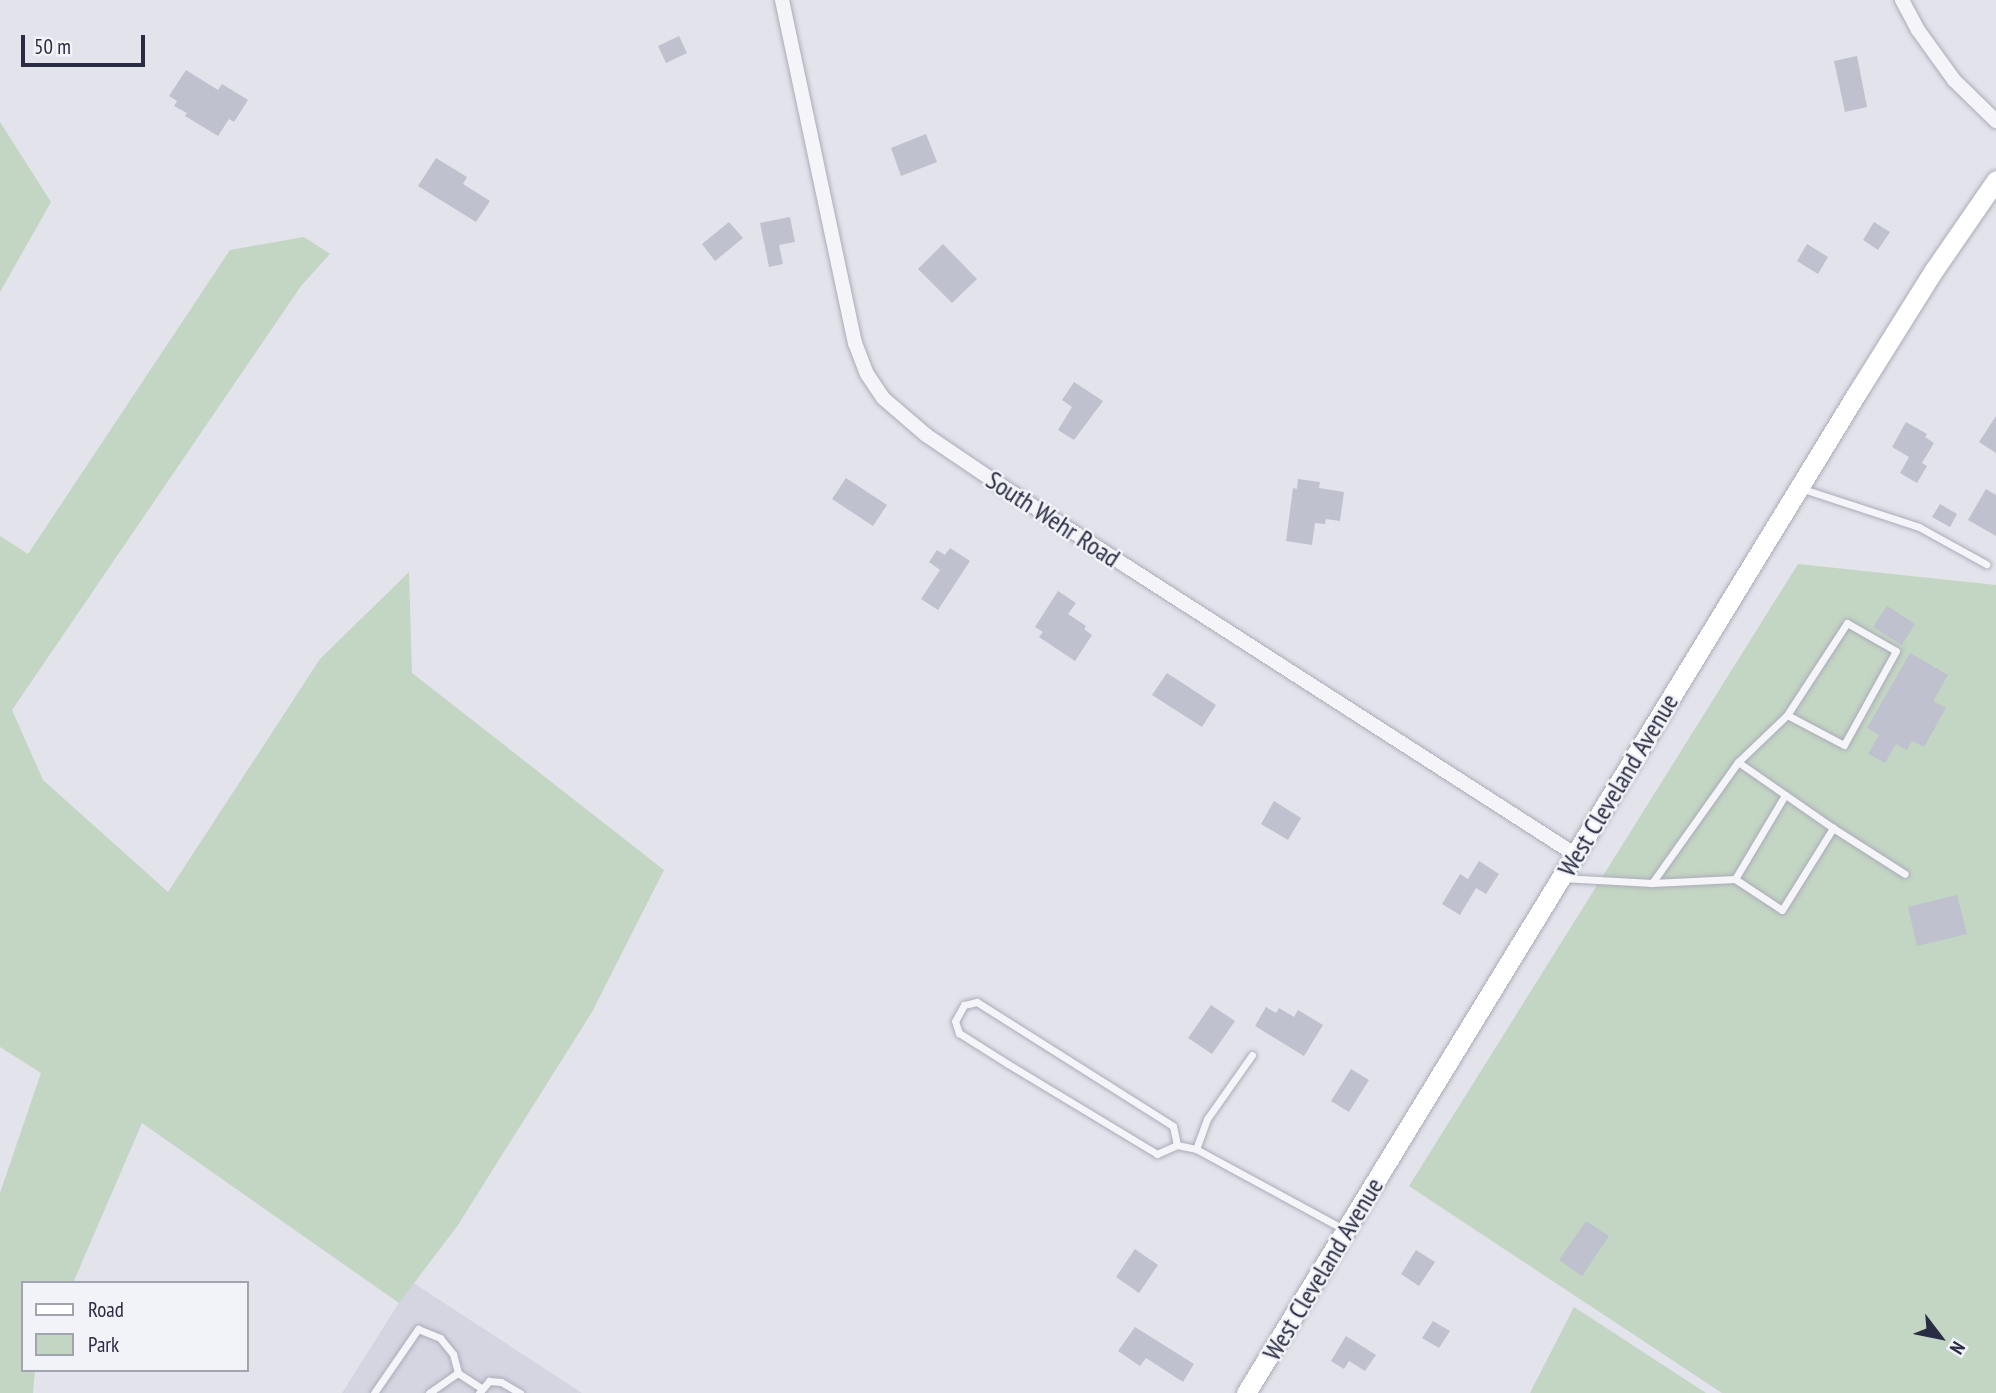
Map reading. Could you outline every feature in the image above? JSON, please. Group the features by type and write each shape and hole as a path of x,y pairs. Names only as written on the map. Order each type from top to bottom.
{"main road":[{"name":"West Cleveland Avenue","path":"1246,1393 1799,488 1934,270 1996,180"}],"street":[{"name":"South Wehr Road","path":"782,0 855,343 867,374 895,411 997,483 1576,855"},
{"path":"1902,0 1918,30 1954,80 1996,121"}],"lane":[{"path":"1799,488 1919,527 1986,564"},
{"path":"1652,883 1738,762 1787,715 1847,623 1896,651 1844,745 1787,715"},
{"path":"1738,762 1905,874"},
{"path":"1735,879 1785,795"},
{"path":"1562,878 1652,883 1735,879 1782,910 1833,828"},
{"path":"1177,1145 1173,1126 978,1002 964,1005 955,1021 959,1033 1157,1154 1177,1145 1196,1149 1346,1230"},
{"path":"1196,1149 1207,1119 1252,1055"},
{"path":"374,1393 418,1329 440,1338 453,1354 457,1373 480,1391 489,1381 501,1382 520,1393"},
{"path":"429,1393 457,1373"}],"shaded area":[{"path":"412,1282 582,1393 342,1393"}],"green space":[{"path":"0,122 51,202 0,292"},
{"path":"304,237 330,254 301,286 12,710 43,780 168,892 320,659 409,572 412,673 664,870 592,1012 458,1225 399,1303 142,1123 74,1281 21,1281 21,1372 35,1372 33,1393 0,1393 0,1193 41,1073 0,1047 0,536 28,554 230,250"},
{"path":"1798,564 1996,585 1996,1393 1722,1393 1409,1186"},
{"path":"1574,1307 1706,1393 1530,1393"}],"building":[{"path":"679,36 687,53 666,63 658,46"},
{"path":"1857,56 1867,107 1845,112 1834,61"},
{"path":"186,70 218,90 222,84 248,100 234,122 229,119 218,136 185,116 187,113 174,106 177,101 169,96"},
{"path":"926,134 937,162 901,176 891,148"},
{"path":"436,158 467,177 463,184 490,201 476,222 418,186"},
{"path":"790,217 795,242 779,245 783,264 769,267 760,223"},
{"path":"729,222 743,238 715,261 702,244"},
{"path":"1874,222 1890,232 1878,250 1863,240"},
{"path":"943,244 977,279 952,303 918,269"},
{"path":"1807,244 1828,257 1818,274 1797,261"},
{"path":"1074,382 1103,401 1074,440 1058,430 1072,407 1062,400"},
{"path":"1996,416 1996,453 1979,442"},
{"path":"1906,422 1927,434 1925,437 1934,443 1922,463 1927,466 1917,483 1900,473 1909,457 1892,447"},
{"path":"846,478 887,505 873,526 832,499"},
{"path":"1298,479 1320,482 1319,488 1344,492 1340,521 1326,519 1325,524 1315,523 1312,545 1286,541 1293,488 1297,489"},
{"path":"1986,489 1996,495 1996,536 1968,520"},
{"path":"1940,504 1957,514 1950,527 1932,517"},
{"path":"950,548 970,561 938,610 921,599 940,570 929,562 937,550 945,555"},
{"path":"1058,591 1076,603 1068,614 1086,626 1084,629 1092,635 1075,661 1039,637 1043,632 1035,627"},
{"path":"1887,606 1915,624 1902,645 1873,627"},
{"path":"1910,653 1948,675 1933,701 1946,708 1924,747 1912,741 1907,750 1896,744 1885,763 1868,754 1879,735 1867,728"},
{"path":"1167,673 1216,705 1202,727 1152,695"},
{"path":"1274,801 1301,818 1288,840 1261,824"},
{"path":"1479,861 1499,874 1486,894 1476,888 1460,915 1442,904 1460,874 1468,879"},
{"path":"1957,895 1967,934 1917,946 1908,907"},
{"path":"1211,1005 1235,1021 1212,1054 1188,1038"},
{"path":"1266,1007 1276,1013 1279,1008 1294,1017 1298,1010 1323,1025 1304,1056 1255,1026"},
{"path":"1351,1069 1369,1080 1349,1112 1331,1101"},
{"path":"1586,1221 1609,1236 1582,1276 1559,1260"},
{"path":"1135,1249 1158,1265 1139,1293 1116,1277"},
{"path":"1416,1250 1435,1262 1419,1286 1401,1274"},
{"path":"1433,1321 1450,1331 1439,1348 1422,1338"},
{"path":"1135,1327 1194,1364 1183,1382 1146,1358 1140,1366 1118,1351"},
{"path":"1346,1336 1376,1355 1365,1371 1349,1361 1344,1369 1331,1361"}]}
